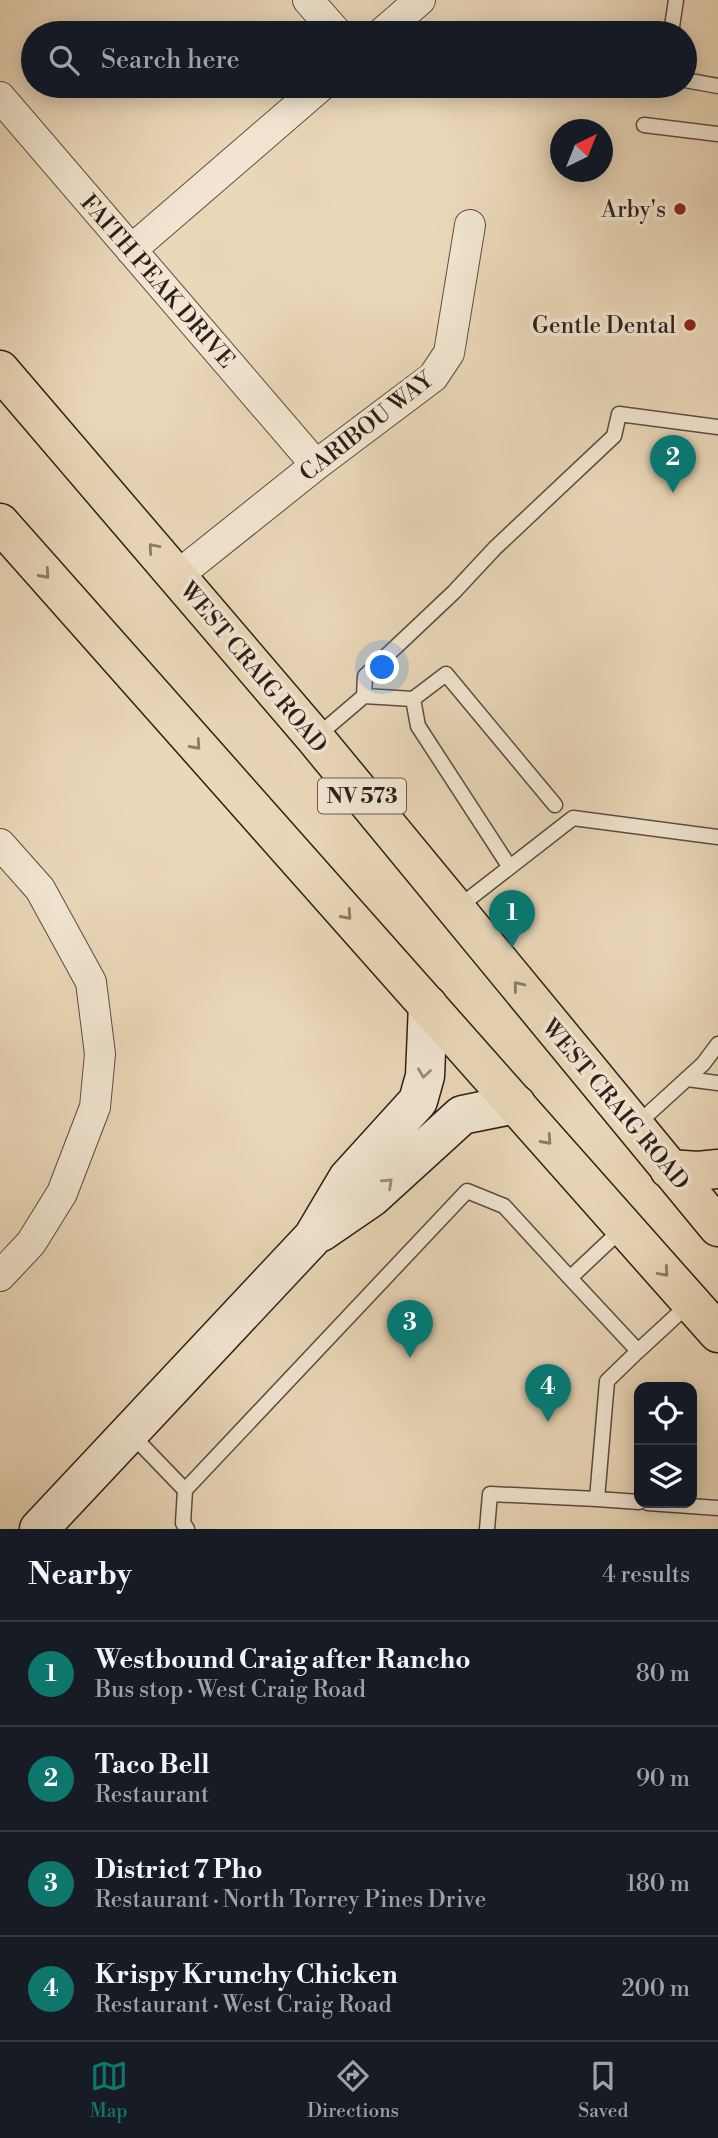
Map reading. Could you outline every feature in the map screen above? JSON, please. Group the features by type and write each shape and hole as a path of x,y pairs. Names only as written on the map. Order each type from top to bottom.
{"main road":[{"name":"WEST CRAIG ROAD","path":"0,370 315,738 718,1227"},
{"path":"0,523 718,1333"},
{"path":"669,1170 718,1169"}],"street":[{"path":"308,0 326,21"},
{"path":"396,21 420,0"},
{"name":"FAITH PEAK DRIVE","path":"0,97 316,465"},
{"path":"131,250 307,98"},
{"name":"CARIBOU WAY","path":"177,576 316,465 433,377 449,353 470,225"},
{"path":"0,844 40,889 91,982 100,1054 95,1107 62,1193 31,1243 0,1276"},
{"path":"39,1529 313,1237 348,1178 418,1101 425,1076 428,1005"},
{"path":"313,1237 372,1197 462,1115 516,1104"}],"lane":[{"path":"673,21 676,0"},
{"path":"697,82 718,86"},
{"path":"644,125 718,134"},
{"path":"364,696 365,676 614,436 619,414 718,427"},
{"path":"315,738 364,696 413,699 446,674 555,805"},
{"path":"413,699 418,726 509,866"},
{"path":"455,909 573,818 718,837"},
{"path":"634,1127 687,1079 718,1044"},
{"path":"687,1079 718,1083"},
{"path":"187,1529 183,1523 185,1490 467,1191 504,1206 638,1351"},
{"path":"570,1278 624,1227"},
{"path":"597,1499 607,1381 691,1302"},
{"path":"129,1433 185,1490"},
{"path":"487,1529 489,1494 634,1502"},
{"path":"697,1506 718,1508"}],"place":[{"name":"Arby's","path":"680,209"},
{"name":"Gentle Dental","path":"690,325"},
{"name":"Taco Bell","path":"673,493"},
{"name":"Westbound Craig after Rancho","path":"512,948"},
{"name":"District 7 Pho","path":"410,1358"},
{"name":"Krispy Krunchy Chicken","path":"548,1422"}]}
